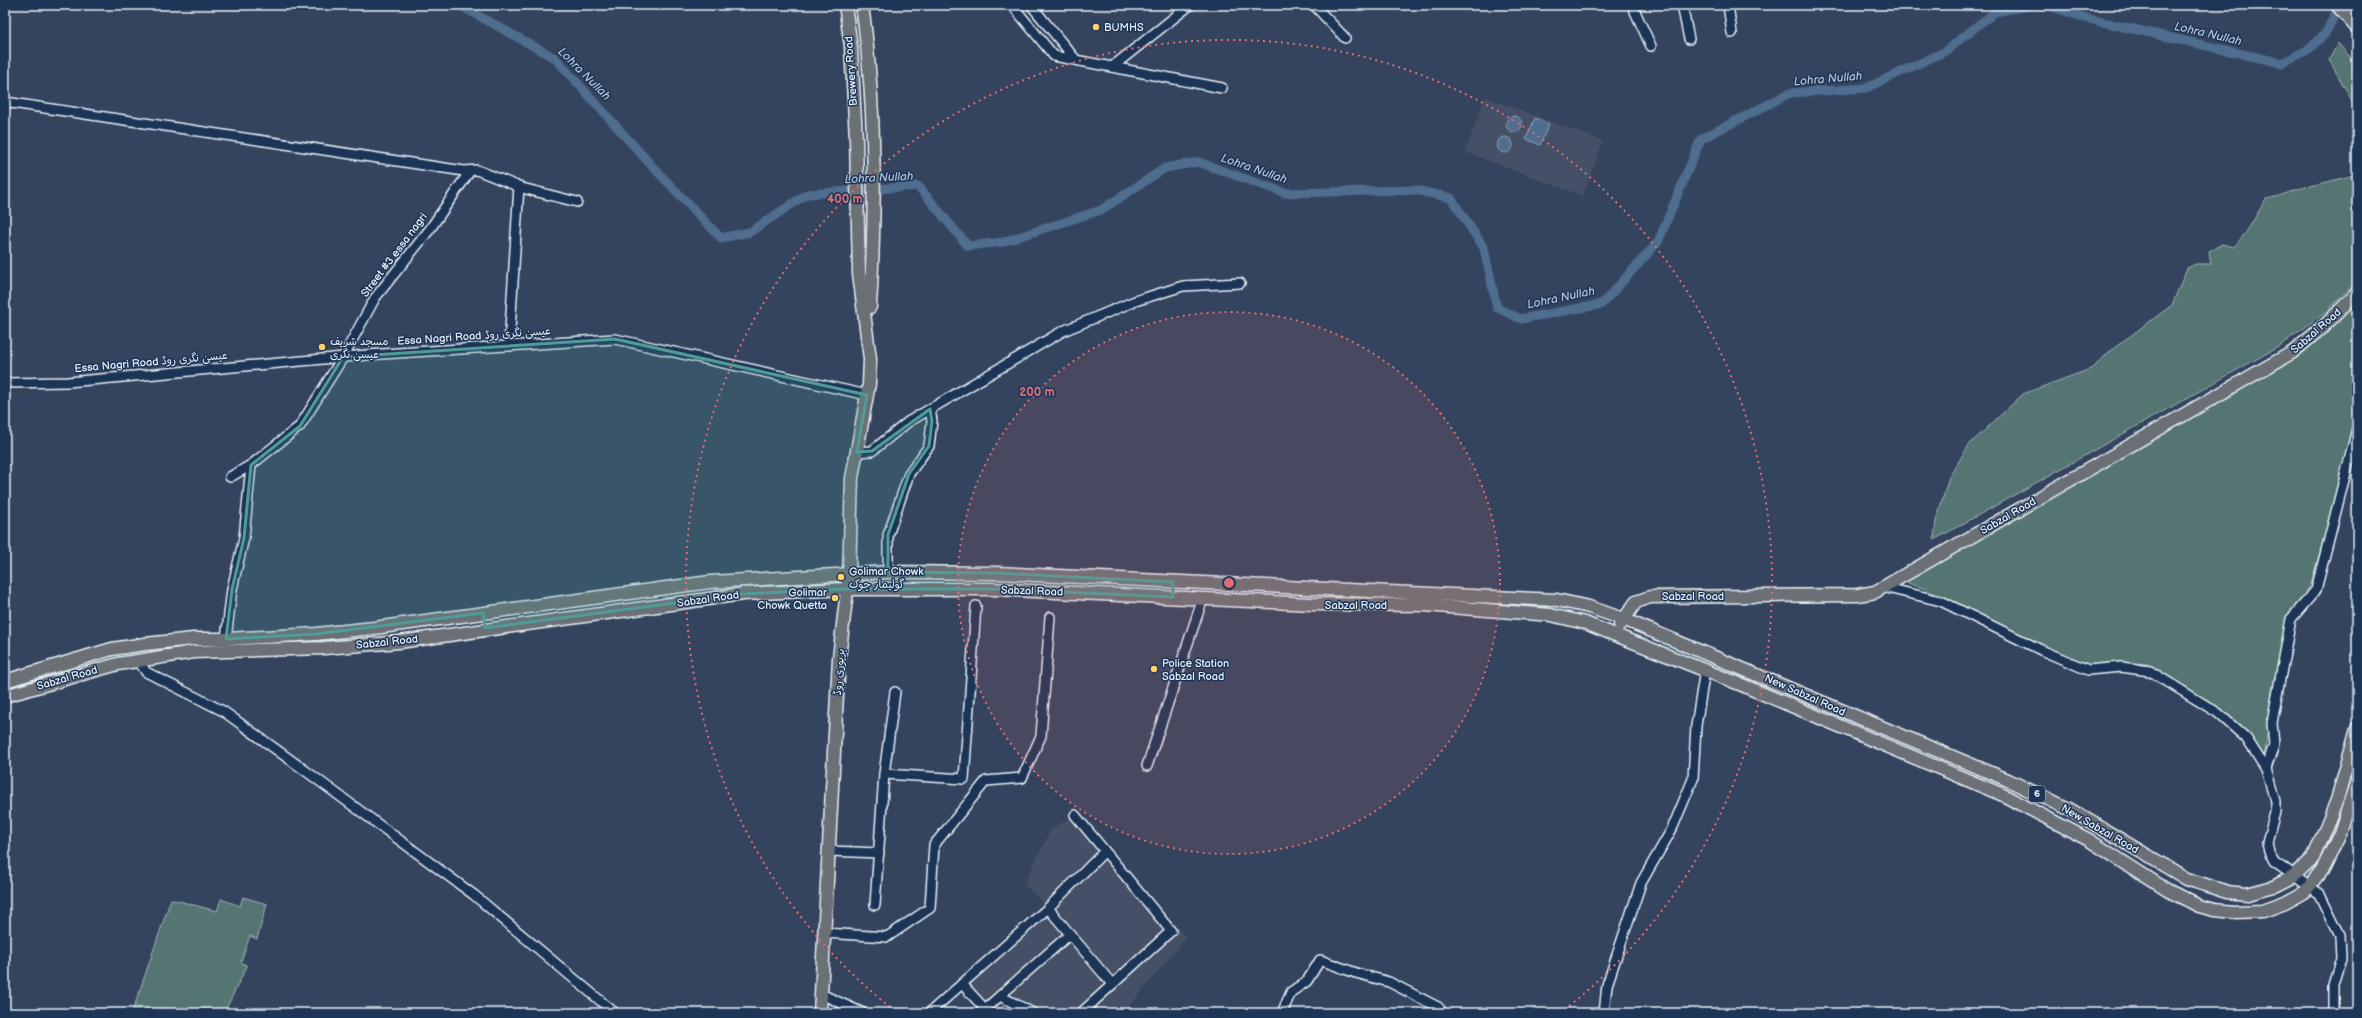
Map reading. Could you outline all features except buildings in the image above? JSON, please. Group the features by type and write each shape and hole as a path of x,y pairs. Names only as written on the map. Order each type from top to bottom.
{"main road":[{"name":"Brewery Road","path":"845,5 851,47 856,138 859,274 868,332"},
{"path":"2337,5 2356,22"},
{"path":"2349,5 2356,22"},
{"name":"Brewery Road","path":"864,8 872,138 873,241 868,332"},
{"name":"Sabzal Road","path":"5,696 87,672 143,660 194,652 228,653 392,642 729,595 847,589 992,589 1312,604 1424,605 1551,615 1617,634 1623,619 1636,602 1650,597 1858,594 1875,592 2293,352 2326,324 2357,294"},
{"name":"بریوری روڈ","path":"820,1013 839,658 849,574 852,478 867,395 870,359 868,332"},
{"name":"Sabzal Road","path":"5,681 112,649 145,644 193,639 226,639 345,632 710,582 888,572 997,573 1557,600 1589,607 1623,619"},
{"path":"1173,582 1173,597"},
{"path":"483,614 485,628"},
{"name":"New Sabzal Road","path":"1623,619 2008,780 2069,809 2171,870 2204,886 2227,892 2247,894 2273,887 2294,876 2313,858 2337,800 2357,728"},
{"name":"New Sabzal Road","path":"1617,634 2004,795 2089,840 2167,890 2199,906 2235,912 2263,911 2285,903 2310,886 2323,868 2340,833 2357,780"},
{"path":"143,660 145,644"}],"street":[{"path":"1012,5 1054,56 1222,88"},
{"path":"1031,5 1076,60"},
{"path":"1112,67 1190,5"},
{"path":"1314,5 1345,38"},
{"path":"1632,5 1651,46"},
{"path":"1682,5 1689,39"},
{"path":"1728,5 1732,32"},
{"path":"5,102 470,171 477,170 518,186 577,202"},
{"name":"Street #3 essa nagri","path":"230,477 251,464 300,426 343,357 375,298 430,229 470,171"},
{"path":"508,346 518,186"},
{"path":"857,452 872,451 908,422 1063,331 1135,301 1183,286 1240,283"},
{"name":"Essa Nagri Road عیسیٰ نگری روڈ","path":"5,383 68,382 343,357 615,339 867,395"},
{"path":"888,572 888,535 909,474 929,446 932,422 930,409"},
{"path":"2266,769 2274,744 2272,723 2291,619 2316,590 2357,429"},
{"path":"226,639 232,588 244,538 251,464"},
{"path":"1883,587 1941,601 2041,650 2088,670 2121,667 2150,671 2218,713 2246,738 2266,769 2275,801 2276,812 2267,842 2269,852 2274,862 2320,894 2340,935 2341,959 2333,985 2333,1013"},
{"path":"1147,766 1203,598"},
{"path":"884,774 964,779 976,606"},
{"path":"824,933 887,937 930,908 934,845 986,781 1022,778 1041,736 1050,617"},
{"path":"143,660 146,672 223,711 474,895 615,1013"},
{"path":"1604,1013 1607,985 1641,883 1672,829 1693,779 1696,726 1705,670"},
{"path":"875,905 884,774 895,692"},
{"path":"1074,815 1170,931 1112,984 1086,1012"},
{"path":"829,851 879,853"},
{"path":"929,1013 1048,908 1104,852"},
{"path":"1048,908 1112,984"},
{"path":"962,984 984,1009 1070,934"},
{"path":"1282,1013 1291,992 1307,981 1320,960 1356,973 1389,982 1438,1007 1443,1013"},
{"path":"821,994 863,1013"},
{"path":"1000,996 1032,1013"}],"highlighted area":[{"path":"615,339 867,395 857,452 872,451 930,409 932,421 929,446 909,474 888,535 888,572 997,573 1173,582 1173,597 992,589 847,589 743,594 485,628 483,613 316,634 226,639 232,589 244,538 251,465 300,426 343,357"}],"shaded area":[{"path":"1485,97 1603,141 1583,196 1465,152"},
{"path":"1511,116 1517,116 1522,121 1520,130 1517,132 1511,132 1506,127 1506,121"},
{"path":"1535,118 1549,124 1540,145 1526,139"},
{"path":"1502,137 1508,137 1513,142 1511,151 1508,153 1502,153 1497,148 1497,142"},
{"path":"1075,815 1186,938 1124,1013 986,1013 966,988 1048,908 1024,884 1051,829"}],"green space":[{"path":"2338,43 2357,65 2357,109 2329,60"},
{"path":"2357,174 2357,281 2326,312 2278,347 1934,540 1936,521 1949,477 1969,445 2023,394 2093,368 2110,351 2172,305 2187,268 2196,264 2211,264 2209,251 2222,244 2234,247 2247,231 2266,199"},
{"path":"2357,298 2357,420 2311,584 2289,617 2273,684 2265,752 2262,758 2204,700 2147,664 2119,662 2084,666 1925,589 1899,580 2279,361"},
{"path":"243,897 267,904 257,939 250,936 241,962 247,966 224,1013 132,1013 171,899 217,911 221,899 240,906"}],"waterway":[{"name":"Lohra Nullah","path":"459,5 555,58 652,166 721,238 750,232 807,194 918,186 968,246 1003,242 1101,210 1165,168 1198,162 1285,193 1415,190 1451,198 1484,248 1497,308 1521,319 1602,304 1658,242 1701,139 1790,93 1866,88 1944,52 1995,12 2032,5"},
{"name":"Lohra Nullah","path":"2047,5 2089,19 2282,63 2309,49 2325,34 2340,5"}],"place":[{"name":"BUMHS","path":"1096,27"},
{"name":"مسجد شریف عیسیٰ نگری","path":"322,347"},
{"name":"Golimar Chowk گولیمار چوک","path":"841,577"},
{"name":"Golimar Chowk Quetta","path":"835,598"},
{"name":"Police Station Sabzal Road","path":"1154,669"}]}
